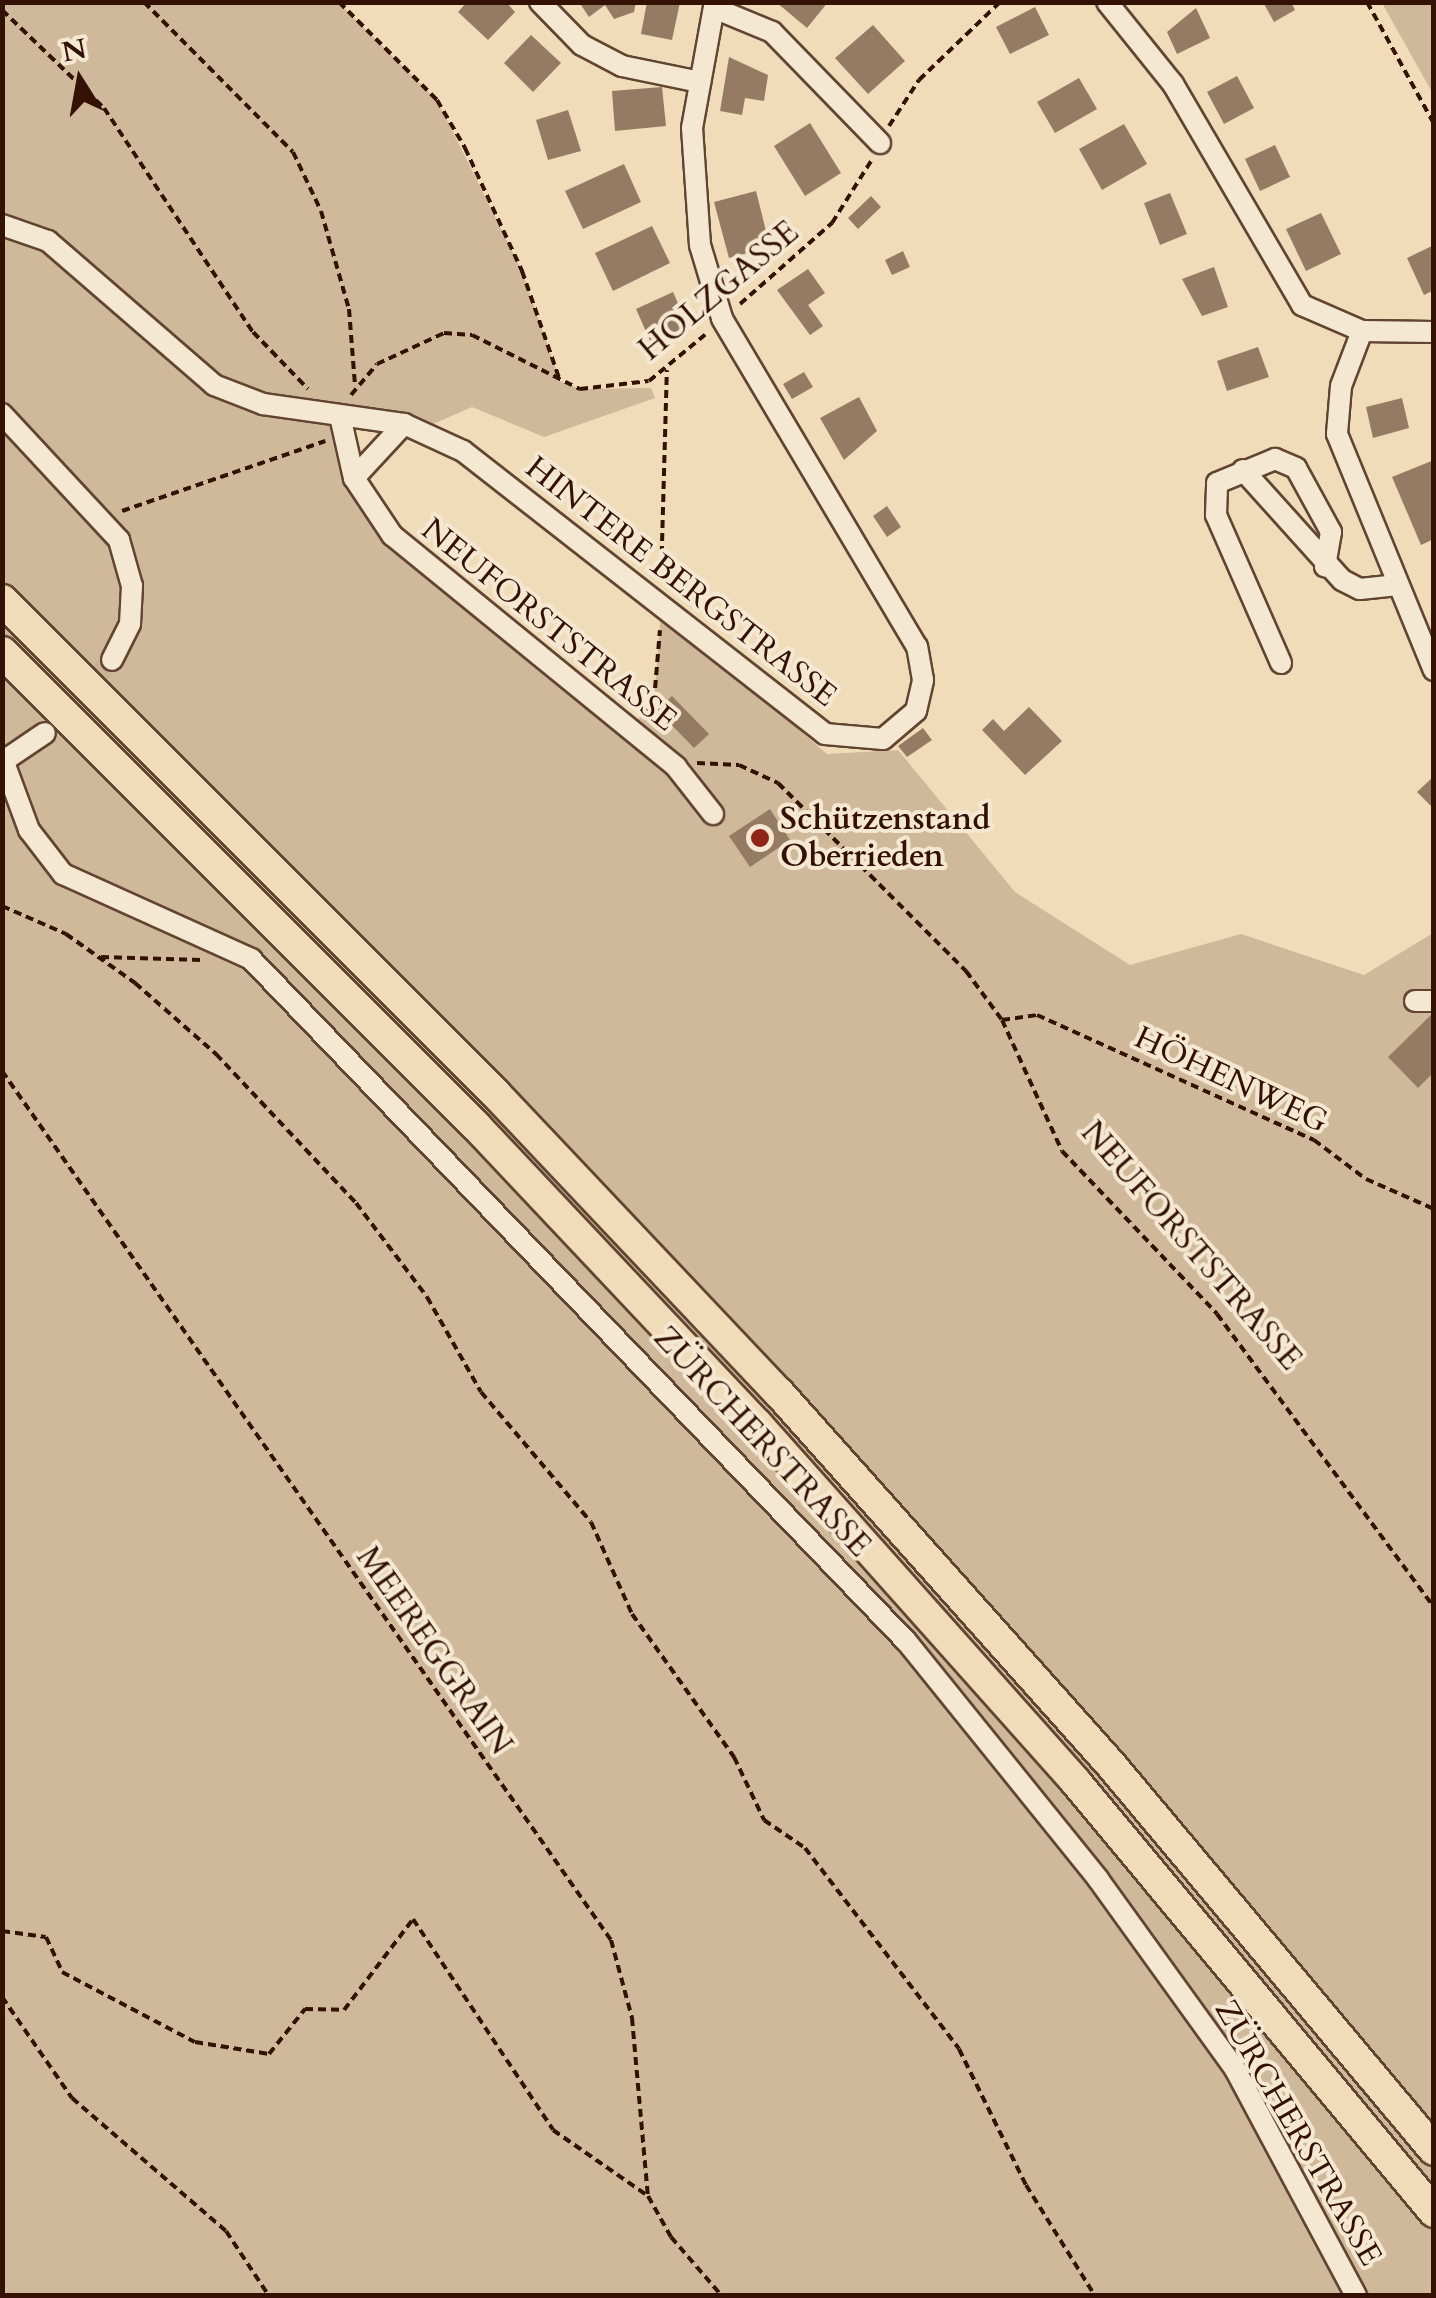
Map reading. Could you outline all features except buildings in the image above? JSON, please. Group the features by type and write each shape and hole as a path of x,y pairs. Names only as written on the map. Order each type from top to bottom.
{"highway":[{"path":"2,600 495,1093 779,1393 1099,1751 1434,2150"},
{"path":"2,652 476,1126 757,1424 1088,1796 1434,2212"}],"street":[{"path":"540,2 582,45 622,66 700,82"},
{"path":"1107,2 1172,84 1283,283 1302,304 1362,331 1434,332"},
{"path":"714,5 772,32 880,143"},
{"name":"HINTERE BERGSTRASSE","path":"2,226 48,241 214,384 264,404 339,425 404,424 488,468 661,610 842,741 883,739 916,711 923,680 916,646 722,318 692,188 700,82 714,5"},
{"path":"1362,331 1341,386 1338,434 1434,670"},
{"path":"2,414 106,518 132,586 130,624 112,660"},
{"path":"354,478 404,424"},
{"name":"NEUFORSTSTRASSE","path":"339,425 354,478 418,560 676,767 712,814"},
{"path":"1281,662 1214,502 1218,482 1275,460 1296,468 1331,532 1325,566"},
{"path":"1243,470 1325,566 1360,589 1398,585"},
{"path":"4,758 45,733"},
{"name":"ZÜRCHERSTRASSE","path":"4,758 29,830 63,874 250,959 908,1642 1098,1879 1224,2053 1356,2296"}],"path":[{"path":"144,2 294,152 321,210 349,309 356,387"},
{"path":"339,2 437,100 465,148 522,271 560,381"},
{"name":"HOLZGASSE","path":"339,425 356,387 413,342 444,334 472,336 580,390 629,387 668,370 832,223 919,80 1000,2"},
{"path":"1367,2 1434,124"},
{"path":"2,10 104,108 253,332 312,392"},
{"path":"654,701 661,610 668,370"},
{"path":"106,518 339,425"},
{"name":"NEUFORSTSTRASSE","path":"676,767 739,765 778,783 966,971 1002,1020 1062,1151 1217,1314 1434,1607"},
{"path":"2,906 98,957 216,1054 356,1204 426,1297 481,1392 591,1522 632,1614 734,1757 764,1820 805,1848 959,2050 1026,2186 1095,2296"},
{"path":"98,957 210,961"},
{"name":"HÖHENWEG","path":"1002,1020 1036,1015 1314,1140 1366,1179 1434,1209"},
{"name":"MEEREGGRAIN","path":"2,1071 612,1940 632,2018 648,2196 671,2237 722,2296"},
{"path":"2,1931 46,1937 62,1972 196,2042 269,2054 305,2008 344,2010 414,1919 553,2130 648,2196"},
{"path":"2,1997 72,2098 226,2231 269,2296"}],"shaded area":[{"path":"3,3 339,3 437,100 522,271 560,381 580,389 651,388 655,398 544,437 472,407 422,429 340,416 369,504 629,730 654,701 661,610 827,754 898,750 1015,892 1130,965 1241,934 1364,975 1433,933 1433,2295 3,2296"},
{"path":"1382,3 1433,3 1433,94"}],"tunnel":[{"path":"56,721 112,660"}],"place":[{"name":"Schützenstand Oberrieden","path":"760,838"}]}
